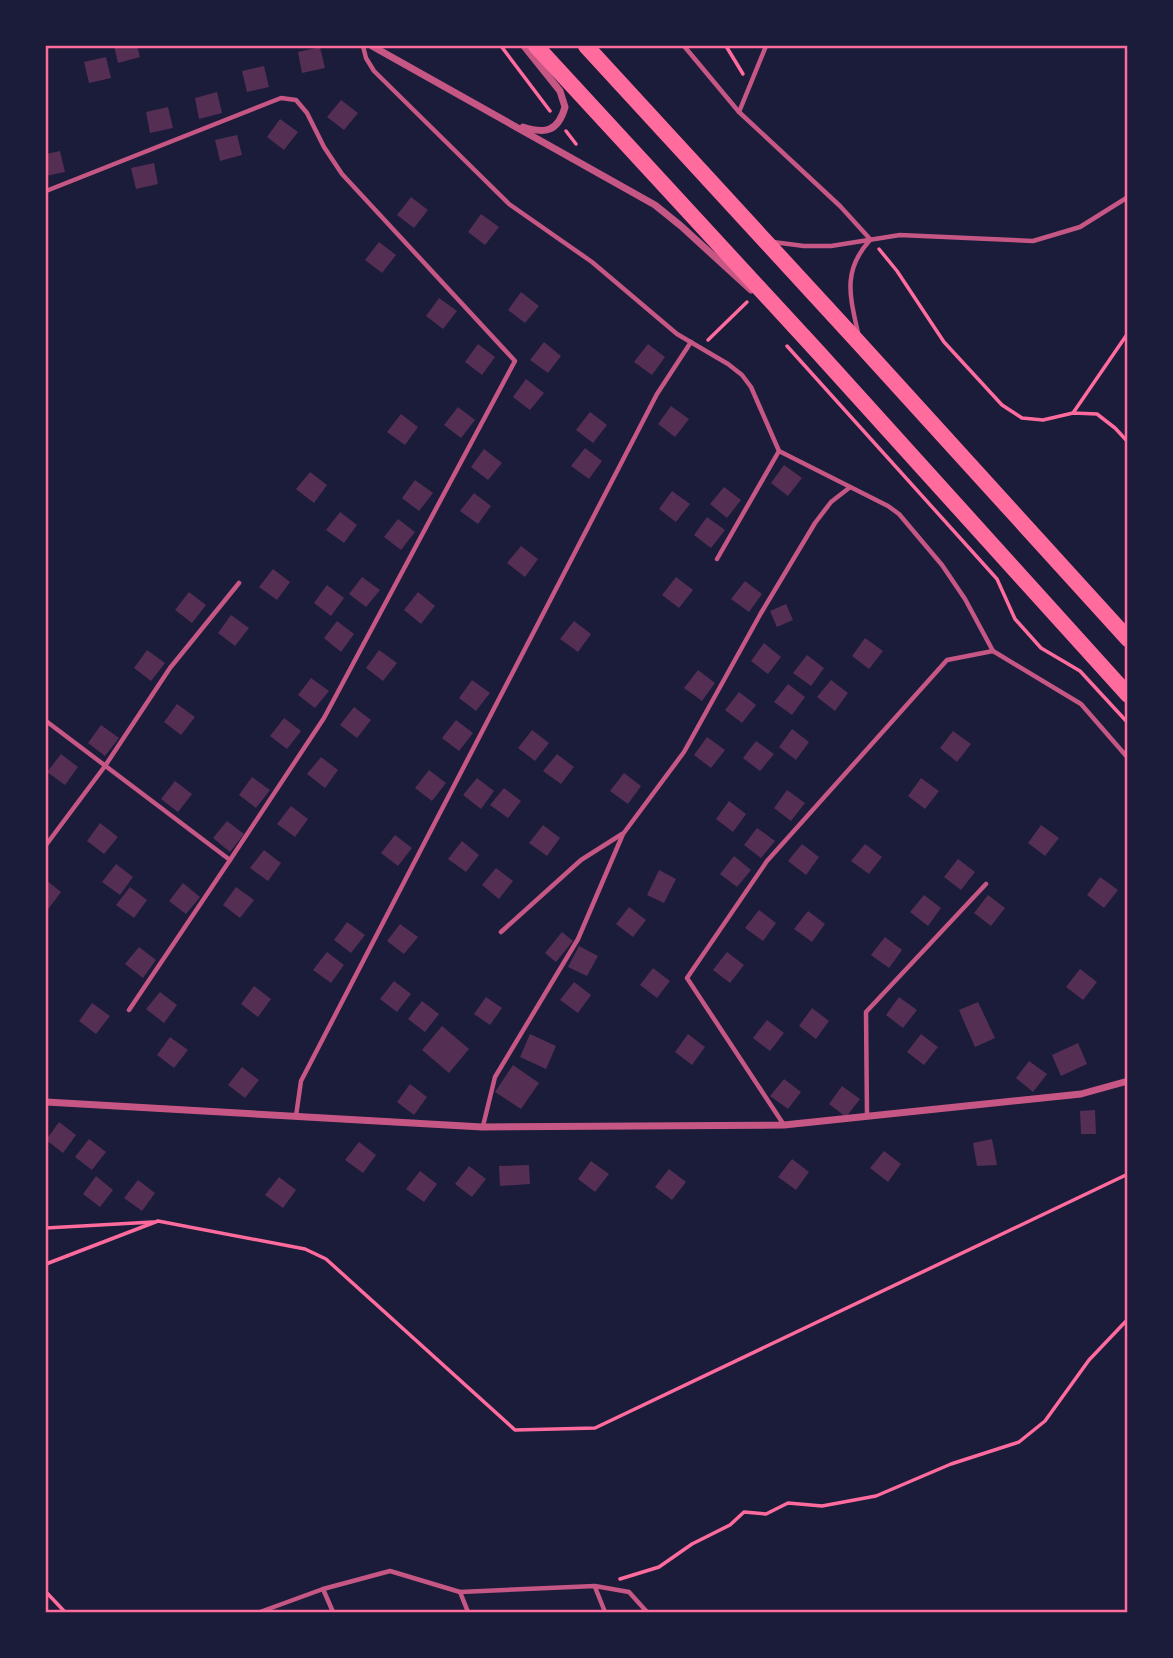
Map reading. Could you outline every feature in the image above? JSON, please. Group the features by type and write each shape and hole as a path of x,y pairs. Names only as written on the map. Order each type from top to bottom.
{"highway":[{"path":"536,46 1128,695"},
{"path":"586,46 1128,639"}],"street":[{"path":"372,46 654,205 681,226 817,351"},
{"path":"512,123 538,132 546,131 559,121 565,107 560,91 524,46"},
{"path":"46,1102 482,1127 784,1125 1081,1094 1128,1081"}],"lane":[{"path":"363,46 374,71 509,204 592,262 677,334 729,363 747,381 779,451 899,514 942,565 965,599 993,651 1081,705 1128,758"},
{"path":"684,46 739,112 840,206 871,239"},
{"path":"739,112 766,46"},
{"path":"46,191 281,98 296,100 307,113 324,147 342,174 515,361 324,718 129,1010"},
{"path":"766,241 804,246 831,246 900,236 1033,241 1080,227 1128,197"},
{"path":"859,343 850,293 850,275 855,260 871,239"},
{"path":"296,1116 301,1081 651,406 673,366 691,342"},
{"path":"717,559 779,451"},
{"path":"482,1127 495,1077 578,939 623,834 684,751 815,523 831,502 849,488"},
{"path":"46,845 105,766 170,668 239,583"},
{"path":"784,1125 687,978 767,861 947,660 993,651"},
{"path":"46,721 230,860"},
{"path":"501,932 581,860 623,834"},
{"path":"867,1115 866,1012 986,884"},
{"path":"260,1612 323,1589 390,1571 460,1592 595,1586 629,1592 648,1612"},
{"path":"595,1586 605,1612"},
{"path":"323,1589 333,1612"},
{"path":"460,1592 468,1612"}],"path":[{"path":"501,46 553,115"},
{"path":"726,46 750,85"},
{"path":"871,239 897,271 944,342 1002,405 1022,418 1043,420 1073,413 1097,414 1128,442"},
{"path":"701,347 747,302"},
{"path":"1073,413 1128,333"},
{"path":"784,343 997,579 1015,619 1041,648 1080,671 1128,723"},
{"path":"46,1228 158,1221 305,1249 326,1259 514,1430 595,1428 1128,1174"},
{"path":"46,1264 158,1221"},
{"path":"595,1586 659,1567 692,1544 730,1525 744,1512 766,1514 788,1503 822,1506 876,1496 951,1464 1019,1442 1045,1420 1089,1360 1128,1319"},
{"path":"46,1592 65,1612"}],"building":[{"path":"114,46 137,46 140,57 118,63"},
{"path":"320,47 325,68 302,73 298,52"},
{"path":"106,57 111,78 89,83 84,62"},
{"path":"264,66 269,87 247,92 242,71"},
{"path":"217,92 222,113 199,119 195,98"},
{"path":"341,100 358,113 344,130 327,117"},
{"path":"168,107 173,128 150,133 146,112"},
{"path":"280,119 298,132 284,150 267,137"},
{"path":"237,135 242,155 220,161 215,140"},
{"path":"60,151 65,172 46,176 46,154"},
{"path":"154,163 158,184 136,189 131,168"},
{"path":"411,197 428,210 414,228 397,215"},
{"path":"481,214 499,227 485,245 468,232"},
{"path":"379,242 396,255 382,273 365,260"},
{"path":"521,292 539,306 525,323 508,310"},
{"path":"439,298 457,311 443,329 426,316"},
{"path":"544,342 561,356 548,373 530,360"},
{"path":"478,344 495,357 482,375 465,362"},
{"path":"648,344 665,357 652,375 634,362"},
{"path":"526,379 544,393 530,410 513,397"},
{"path":"671,406 689,419 675,437 658,424"},
{"path":"458,407 475,420 461,438 444,425"},
{"path":"590,412 607,425 593,443 576,430"},
{"path":"401,414 418,427 405,445 387,432"},
{"path":"585,448 602,461 589,479 571,466"},
{"path":"484,449 502,463 488,480 471,467"},
{"path":"784,465 802,478 788,496 771,483"},
{"path":"310,472 327,485 314,503 296,489"},
{"path":"415,480 433,493 419,511 402,498"},
{"path":"724,487 741,500 727,518 710,504"},
{"path":"672,491 690,504 676,522 659,509"},
{"path":"474,493 491,506 478,524 460,511"},
{"path":"340,512 357,525 344,543 326,530"},
{"path":"707,517 725,530 711,548 694,535"},
{"path":"398,519 415,532 401,550 384,537"},
{"path":"521,546 538,559 525,577 507,563"},
{"path":"273,569 290,582 277,600 259,587"},
{"path":"362,577 380,590 366,607 349,594"},
{"path":"676,577 693,590 679,608 662,595"},
{"path":"745,581 762,594 749,612 731,599"},
{"path":"327,585 344,598 331,616 314,603"},
{"path":"189,592 206,605 192,623 175,610"},
{"path":"418,592 435,606 421,624 404,610"},
{"path":"786,604 793,620 777,627 770,611"},
{"path":"231,615 249,628 235,646 218,633"},
{"path":"337,621 354,634 341,652 324,638"},
{"path":"574,621 591,634 578,652 560,639"},
{"path":"865,638 883,651 869,669 852,656"},
{"path":"764,643 781,657 768,674 751,661"},
{"path":"147,650 165,663 151,681 134,668"},
{"path":"379,650 397,663 383,681 366,668"},
{"path":"807,655 824,668 811,686 793,673"},
{"path":"698,670 715,683 702,701 684,688"},
{"path":"311,678 329,691 315,708 298,695"},
{"path":"472,680 490,693 476,711 459,698"},
{"path":"831,680 848,693 835,711 817,697"},
{"path":"788,684 805,697 792,715 774,702"},
{"path":"739,692 756,705 742,723 725,710"},
{"path":"177,704 195,717 181,735 164,722"},
{"path":"354,707 371,720 357,738 340,725"},
{"path":"284,718 301,731 287,749 270,736"},
{"path":"456,720 473,733 459,751 442,738"},
{"path":"101,725 119,738 105,756 88,743"},
{"path":"792,729 809,742 796,760 779,747"},
{"path":"532,730 549,743 535,761 518,748"},
{"path":"953,731 971,744 957,762 940,748"},
{"path":"707,737 725,750 711,768 694,755"},
{"path":"756,741 774,754 760,771 743,758"},
{"path":"61,754 78,767 65,785 47,772"},
{"path":"557,754 574,767 561,784 543,771"},
{"path":"321,757 338,770 325,788 307,774"},
{"path":"429,770 446,783 432,801 415,788"},
{"path":"624,773 641,786 628,804 610,791"},
{"path":"252,777 270,790 256,808 239,795"},
{"path":"477,778 494,791 481,809 463,795"},
{"path":"921,778 939,791 925,809 908,796"},
{"path":"175,781 192,794 178,812 161,799"},
{"path":"504,788 521,801 508,818 490,805"},
{"path":"787,790 805,803 791,821 774,808"},
{"path":"729,801 746,814 733,832 716,819"},
{"path":"291,806 308,819 295,837 277,824"},
{"path":"227,821 244,834 230,852 213,838"},
{"path":"100,823 118,837 104,854 87,841"},
{"path":"543,825 560,838 547,856 529,843"},
{"path":"1041,825 1059,838 1045,856 1028,843"},
{"path":"757,828 775,841 761,858 744,845"},
{"path":"395,835 412,848 398,866 381,853"},
{"path":"462,841 479,855 466,872 448,859"},
{"path":"802,844 819,857 806,875 788,861"},
{"path":"865,844 882,857 869,874 851,861"},
{"path":"264,850 281,863 268,881 250,868"},
{"path":"734,856 751,870 737,887 720,874"},
{"path":"958,859 975,872 961,890 944,877"},
{"path":"116,864 133,877 120,895 102,882"},
{"path":"496,868 513,881 499,899 482,885"},
{"path":"659,870 676,879 664,903 647,895"},
{"path":"1100,877 1118,890 1104,908 1087,895"},
{"path":"46,880 61,892 46,912"},
{"path":"183,883 200,897 186,914 169,901"},
{"path":"130,887 147,900 134,918 116,905"},
{"path":"236,887 254,900 240,918 223,905"},
{"path":"924,895 941,908 928,926 910,912"},
{"path":"988,895 1005,908 991,926 974,913"},
{"path":"629,907 646,920 633,937 616,924"},
{"path":"759,910 776,923 763,941 745,928"},
{"path":"808,911 825,924 812,942 794,929"},
{"path":"347,922 365,935 351,953 334,940"},
{"path":"400,924 418,937 404,954 387,941"},
{"path":"562,932 573,941 556,962 545,953"},
{"path":"885,937 902,950 889,968 871,955"},
{"path":"579,946 598,956 587,976 568,967"},
{"path":"139,947 156,960 143,978 125,964"},
{"path":"327,952 344,965 331,983 313,970"},
{"path":"727,952 744,965 730,983 713,970"},
{"path":"653,968 670,981 657,998 640,985"},
{"path":"1080,969 1097,982 1083,1000 1066,987"},
{"path":"394,981 411,994 397,1012 380,999"},
{"path":"574,982 591,995 578,1013 560,1000"},
{"path":"254,986 271,999 258,1017 241,1004"},
{"path":"160,992 177,1005 164,1023 146,1009"},
{"path":"486,997 502,1008 490,1025 474,1014"},
{"path":"899,997 917,1010 903,1028 886,1015"},
{"path":"422,1001 439,1014 425,1032 408,1019"},
{"path":"978,1002 995,1038 975,1047 959,1010"},
{"path":"92,1003 110,1016 96,1034 79,1021"},
{"path":"812,1008 829,1021 816,1039 799,1026"},
{"path":"767,1020 784,1033 770,1051 753,1038"},
{"path":"442,1026 469,1049 449,1073 422,1050"},
{"path":"530,1034 556,1046 546,1069 520,1057"},
{"path":"688,1034 705,1047 692,1065 675,1052"},
{"path":"921,1034 938,1047 924,1065 907,1052"},
{"path":"170,1037 188,1050 174,1068 157,1055"},
{"path":"1078,1043 1087,1064 1061,1076 1052,1055"},
{"path":"1029,1061 1047,1074 1033,1092 1016,1078"},
{"path":"513,1065 539,1083 521,1109 495,1092"},
{"path":"242,1067 259,1080 245,1098 228,1085"},
{"path":"784,1079 801,1092 788,1109 770,1096"},
{"path":"410,1084 427,1097 414,1115 397,1102"},
{"path":"842,1086 860,1099 846,1117 829,1104"},
{"path":"1095,1110 1096,1134 1081,1134 1080,1111"},
{"path":"59,1122 76,1135 63,1153 46,1140"},
{"path":"89,1139 106,1152 92,1170 75,1157"},
{"path":"992,1139 997,1165 977,1166 973,1143"},
{"path":"359,1142 376,1155 363,1173 345,1160"},
{"path":"884,1151 901,1164 888,1182 870,1168"},
{"path":"792,1159 809,1172 796,1190 778,1177"},
{"path":"591,1161 609,1174 595,1192 578,1179"},
{"path":"529,1165 530,1184 500,1186 499,1166"},
{"path":"469,1166 486,1179 472,1197 455,1184"},
{"path":"669,1169 686,1182 672,1200 655,1187"},
{"path":"420,1171 437,1184 424,1202 406,1189"},
{"path":"96,1176 113,1190 100,1207 83,1194"},
{"path":"279,1177 296,1190 283,1208 265,1195"},
{"path":"138,1180 155,1193 142,1211 124,1198"}]}
